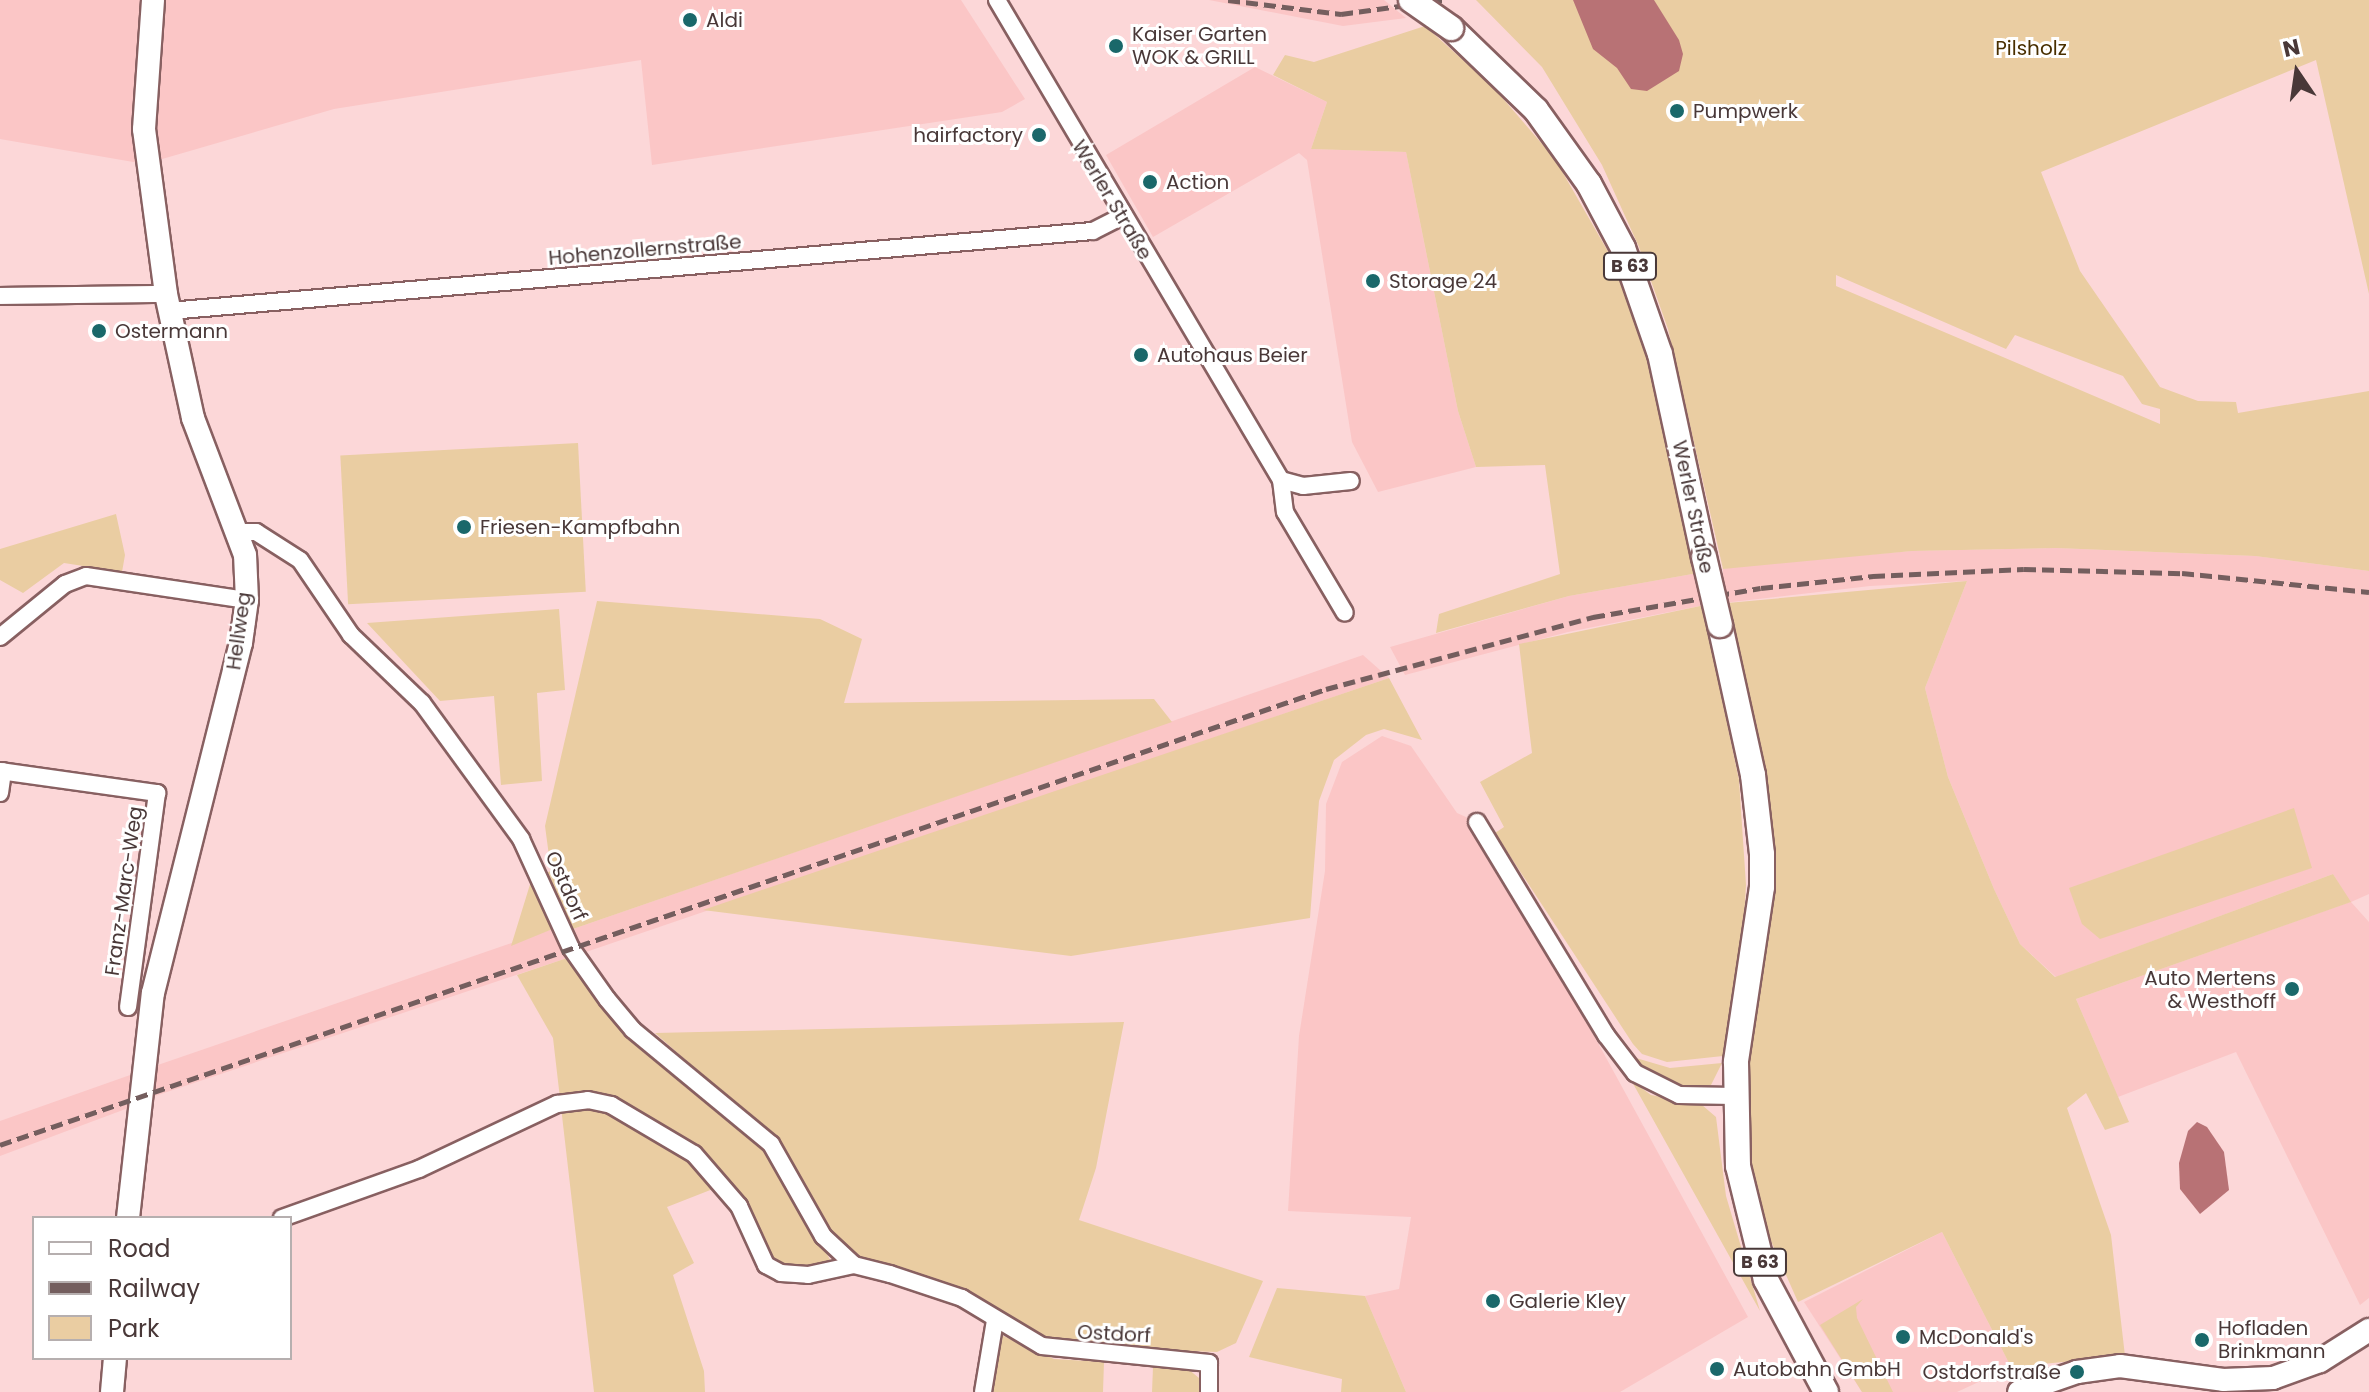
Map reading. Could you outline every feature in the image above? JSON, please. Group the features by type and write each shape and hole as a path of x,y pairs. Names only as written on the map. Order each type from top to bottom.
{"main road":[{"name":"Werler Straße","path":"1411,0 1451,28 1536,110 1589,184 1623,248 1660,354 1753,775 1762,854 1734,1096 1738,1166 1755,1248 1780,1312 1826,1392"}],"street":[{"name":"Hellweg","path":"128,1216 153,993 238,656 247,600 238,532 193,418 168,302 144,129 153,0"},
{"name":"Werler Straße","path":"997,0 1121,217 1281,480 1285,512 1345,613"},
{"name":"Hohenzollernstraße","path":"0,296 168,302 1093,231 1121,217"},
{"path":"1281,480 1303,486 1351,481"},
{"name":"Ostdorf","path":"238,532 256,532 300,560 351,635 422,703 521,839 571,948 607,999 633,1030 771,1144 823,1236 854,1265 962,1298 1042,1346 1070,1353 1209,1363 1209,1392"},
{"path":"0,637 65,584 86,576 247,600"},
{"path":"0,793 2,771"},
{"name":"Franz-Marc-Weg","path":"2,771 157,793 128,1007"},
{"path":"1477,822 1606,1035 1635,1073 1679,1095 1734,1096"},
{"name":"Ostdorf","path":"288,1216 419,1169 557,1104 588,1100 611,1105 694,1154 739,1206 766,1265 781,1273 808,1275 854,1265"},
{"path":"983,1392 995,1320"},
{"path":"2019,1392 2077,1372 2120,1366 2223,1380 2273,1378 2320,1361 2369,1330"},
{"path":"112,1392 115,1360"}],"shaded area":[{"path":"0,0 961,0 1025,99 1002,112 652,165 641,60 334,109 145,164 0,139"},
{"path":"1209,0 1384,0 1406,18 1343,26"},
{"path":"1573,0 1654,0 1679,40 1683,54 1679,71 1647,91 1631,89 1617,68 1593,49"},
{"path":"1255,67 1327,102 1311,149 1406,152 1458,411 1476,467 1378,492 1352,442 1307,160 1299,153 1153,237 1106,155"},
{"path":"2056,548 2255,556 2369,571 2369,894 2351,902 2369,922 2369,1298 2360,1305 2236,1052 2118,1097 2076,999 2350,902 2333,874 2056,977 2020,944 1994,889 1948,777 1925,688 1967,581 1870,586 1723,603 1723,569 1741,565 1912,551"},
{"path":"1698,573 1705,605 1568,632 1405,675 1390,647 1569,596"},
{"path":"1363,655 1389,678 583,953 573,929"},
{"path":"1382,736 1411,746 1457,813 1477,822 1748,1317 1620,1392 1406,1392 1365,1296 1399,1289 1411,1217 1288,1211 1299,1036 1325,871 1326,804 1342,762"},
{"path":"555,928 567,958 149,1098 152,1067"},
{"path":"133,1074 139,1104 0,1156 0,1121"},
{"path":"2197,1122 2207,1127 2224,1152 2229,1190 2200,1214 2180,1189 2179,1163 2188,1131"},
{"path":"1942,1232 2011,1367 1957,1392 1862,1392 1804,1302"}],"green space":[{"name":"Pilsholz","path":"1476,0 2369,0 2369,294 2316,60 2041,172 2080,271 2160,387 2198,401 2236,402 2238,413 2369,391 2369,571 2255,556 2056,548 1912,551 1723,569 1668,329 1639,247 1602,165 1542,67","holes":["1836,275 2006,349 2015,335 2123,376 2142,404 2160,409 2160,424 1836,286"]},
{"path":"1425,26 1493,87 1555,159 1610,255 1643,344 1698,573 1569,596 1436,633 1439,614 1560,574 1545,465 1476,467 1458,411 1406,152 1311,149 1327,102 1273,75 1285,55 1314,62"},
{"name":"Friesen-Kampfbahn","path":"578,443 586,592 348,604 340,455"},
{"path":"116,514 125,555 122,572 64,563 23,593 0,580 0,549"},
{"path":"1967,581 1925,688 1948,777 1994,889 2020,944 2055,977 2333,874 2351,902 2076,999 2129,1122 2105,1130 2086,1093 2067,1108 2111,1235 2125,1356 2011,1367 1942,1232 1798,1302 1763,1223 1752,1167 1748,1052 1771,890 1724,620 1706,623 1739,780 1746,885 1741,971 1723,1056 1667,1062 1642,1054 1633,1044 1495,833 1504,827 1480,782 1532,753 1519,644 1705,605"},
{"path":"597,601 820,619 862,639 844,703 1154,699 1172,722 573,929 555,928 511,946 532,878 551,871 545,826"},
{"path":"559,609 565,690 537,693 542,781 501,785 494,696 440,701 367,623"},
{"path":"1389,678 1422,740 1384,729 1366,735 1334,760 1319,801 1310,918 1071,956 703,910"},
{"path":"2294,808 2312,868 2100,939 2082,924 2069,888"},
{"path":"567,958 636,1039 728,1112 772,1155 833,1265 784,1268 772,1261 727,1182 696,1151 660,1125 613,1101 580,1096 562,1102 611,1105 658,1129 694,1154 718,1187 667,1207 694,1263 673,1275 704,1371 705,1392 594,1392 553,1038 517,975"},
{"path":"1124,1022 1096,1168 1079,1220 1263,1281 1236,1343 1217,1352 1072,1347 1045,1341 856,1262 825,1229 785,1148 655,1033"},
{"path":"1636,1058 1670,1068 1722,1063 1711,1085 1684,1088 1644,1070"},
{"path":"1631,1080 1651,1095 1702,1105 1716,1117 1726,1196 1760,1311"},
{"path":"1277,1288 1365,1296 1406,1392 1341,1392 1342,1379 1249,1357"},
{"path":"1863,1299 1856,1307 1857,1318 1893,1392 1862,1392 1820,1325"},
{"path":"999,1334 1054,1359 1104,1362 1103,1392 988,1392"},
{"path":"1153,1367 1188,1369 1199,1378 1201,1392 1152,1392"}],"railway":[{"path":"1228,0 1341,14 1443,0"},
{"path":"0,1145 1326,689 1593,617 1761,588 1873,576 2024,569 2182,573 2369,592"}],"place":[{"name":"Aldi","path":"690,20"},
{"name":"Kaiser Garten WOK & GRILL","path":"1116,46"},
{"name":"Pumpwerk","path":"1677,111"},
{"name":"hairfactory","path":"1039,135"},
{"name":"Action","path":"1150,182"},
{"name":"Storage 24","path":"1373,281"},
{"name":"Ostermann","path":"99,331"},
{"name":"Autohaus Beier","path":"1141,355"},
{"name":"Friesen-Kampfbahn","path":"464,527"},
{"name":"Auto Mertens & Westhoff","path":"2292,989"},
{"name":"Galerie Kley","path":"1493,1301"},
{"name":"McDonald's","path":"1903,1337"},
{"name":"Hofladen Brinkmann","path":"2202,1340"},
{"name":"Autobahn GmbH","path":"1717,1369"},
{"name":"Ostdorfstraße","path":"2077,1372"}]}
